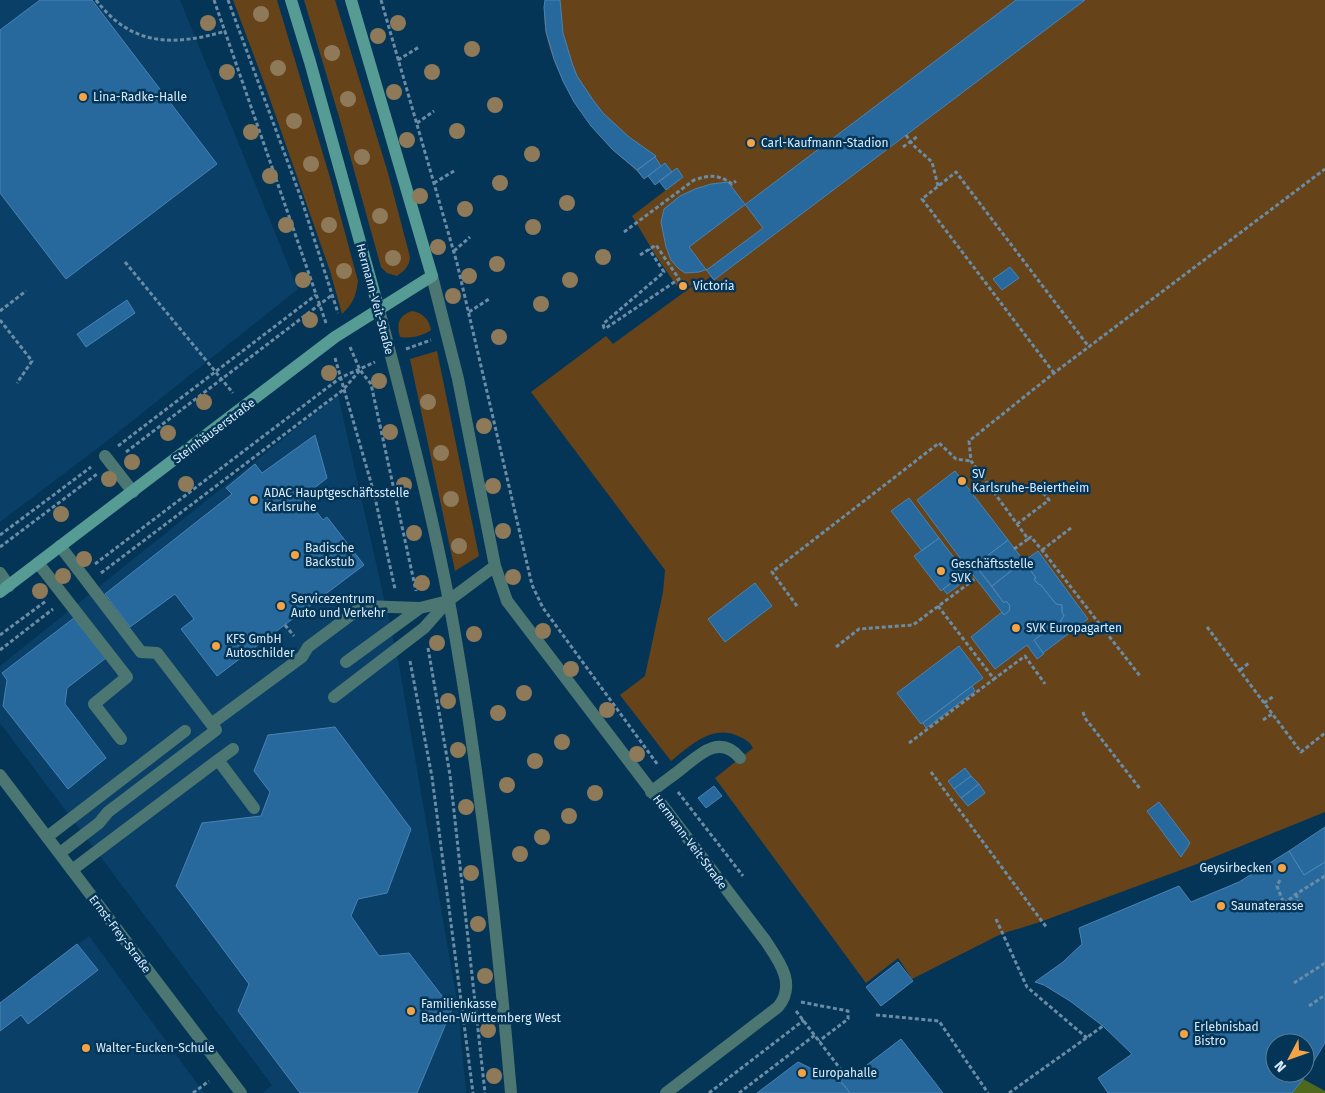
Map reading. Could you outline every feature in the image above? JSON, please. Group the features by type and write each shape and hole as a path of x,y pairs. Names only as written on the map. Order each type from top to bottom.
{"street":[{"name":"Hermann-Veit-Straße","path":"291,0 313,72 379,310 410,430 448,601 476,770 502,985 511,1093"},
{"name":"Hermann-Veit-Straße","path":"351,0 432,276 458,380 495,566 507,601 770,948 781,964 786,978 785,997"},
{"name":"Steinhäuserstraße","path":"4,589 331,340 432,276"},
{"path":"108,460 133,492"},
{"path":"60,546 141,652 157,653 216,730 108,812 99,823 60,853"},
{"path":"38,563 127,677 94,704 121,739"},
{"path":"334,697 424,628 448,601 495,566"},
{"path":"0,573 4,589"},
{"path":"211,724 302,657 308,647 363,606 420,608 448,601"},
{"path":"346,662 420,608"},
{"path":"47,837 185,731"},
{"path":"652,792 704,750 725,747 733,750 740,758"},
{"path":"72,870 233,749"},
{"path":"218,760 254,808"},
{"name":"Ernst-Frey-Straße","path":"0,775 241,1093"},
{"path":"666,1093 778,1007 785,997"}],"path":[{"path":"96,0 118,22 134,34 154,40 174,42 191,40 226,31"},
{"path":"214,0 331,340 343,390 374,493 399,608"},
{"path":"228,0 301,198 344,331 360,370 371,384 420,608"},
{"path":"381,0 454,251 532,585 542,608 743,876"},
{"path":"398,60 419,47"},
{"path":"417,123 434,111"},
{"path":"906,135 932,162 938,186"},
{"path":"903,147 918,136"},
{"path":"1028,539 971,461 969,440 1054,373 1325,170"},
{"path":"434,184 454,171"},
{"path":"1054,373 922,199 956,172 1089,347"},
{"path":"624,232 694,180 707,176 723,177 732,184 736,181"},
{"path":"454,251 470,238"},
{"path":"640,255 649,249 656,245 679,279 604,328 603,324 664,272 649,249"},
{"path":"125,262 245,407"},
{"path":"0,311 26,291"},
{"path":"0,535 222,380 332,294"},
{"path":"0,547 216,372 316,295"},
{"path":"469,312 489,299"},
{"path":"0,320 32,361 17,383"},
{"path":"85,578 340,378 390,354 472,327"},
{"path":"85,578 343,390 360,370"},
{"path":"797,606 772,572 939,443 956,459 971,461"},
{"path":"1016,524 1049,500 1037,485"},
{"path":"1042,550 1071,528"},
{"path":"1014,549 1031,536 1140,676"},
{"path":"836,647 859,629 913,625 976,578"},
{"path":"0,635 63,595"},
{"path":"0,650 63,595"},
{"path":"938,606 994,679"},
{"path":"1207,627 1301,752 1325,733"},
{"path":"424,628 450,775 484,1093"},
{"path":"406,642 432,777 473,1093"},
{"path":"909,743 1025,656 1045,684"},
{"path":"1240,670 1249,663"},
{"path":"1264,704 1274,696"},
{"path":"1083,712 1085,718 1141,790"},
{"path":"1263,720 1272,714"},
{"path":"931,772 1047,928"},
{"path":"1280,880 1276,886 1284,904 1325,876"},
{"path":"1296,894 1302,910"},
{"path":"996,919 1027,987 1087,1038"},
{"path":"1294,982 1325,963"},
{"path":"1309,1006 1325,995"},
{"path":"785,997 846,1075"},
{"path":"785,997 806,1004 848,1012 848,1019 820,1040"},
{"path":"876,1015 939,1021 988,1093"},
{"path":"709,1093 715,1091 804,1020"},
{"path":"1009,1093 1104,1026"},
{"path":"739,1093 815,1035"}],"shaded area":[{"path":"0,0 180,0 298,289 107,441 0,522"},
{"path":"233,0 277,0 331,181 358,281 353,299 349,307 342,314 330,271"},
{"path":"304,0 335,0 388,173 410,257 406,268 397,276 387,273 381,267"},
{"name":"SV Karlsruhe-Beiertheim","path":"545,0 1325,0 1325,812 1197,864 1040,922 1001,934 912,979 898,958 866,983 715,778 753,748 750,744 738,736 719,733 702,738 671,761 620,695 645,676 663,592 665,570 531,392 606,336 613,344 694,285 700,291 714,280 710,277 698,287 694,283 681,292 656,256 632,216 666,190 660,181 655,185 648,176 644,179 613,150 574,101 563,81 547,40 544,19"},
{"path":"412,311 425,317 431,330 408,338 400,337 398,328 401,318"},
{"path":"437,351 479,556 455,571 410,359"},
{"path":"338,395 399,665 458,1007 466,1093 263,1093 272,1085 0,723 0,666"},
{"name":"Walter-Eucken-Schule","path":"89,936 204,1093 0,1093 0,1003"},
{"path":"1300,1083 1310,1083 1325,1091 1325,1093 1292,1093"}],"building":[{"name":"Lina-Radke-Halle","path":"40,0 92,0 217,164 66,279 0,193 0,30"},
{"path":"545,0 560,0 563,33 572,63 577,76 593,100 603,113 629,137 656,156 637,170 613,150 591,126 574,102 554,59 546,32"},
{"path":"1016,0 1085,0 714,280 689,247"},
{"path":"655,157 661,166 644,179 637,170"},
{"path":"665,163 672,172 655,185 648,176"},
{"path":"677,168 683,177 666,190 659,181"},
{"path":"728,182 763,228 708,269 685,273 671,260 666,247 661,222 664,209 680,196 695,189 711,184"},
{"path":"1010,267 1019,278 1002,290 993,279"},
{"path":"127,300 135,313 86,347 77,334"},
{"path":"315,435 327,478 304,496 323,520 327,517 364,565 217,676 181,629 194,619 175,594 130,627 105,594 232,494 226,488 255,464 262,473"},
{"path":"955,471 1008,540 969,570 917,500"},
{"path":"909,498 939,538 922,551 891,511"},
{"path":"939,538 965,572 941,591 914,556"},
{"path":"1008,540 1024,561 992,586 975,565"},
{"path":"1038,551 1088,619 1043,653 1034,640 1053,626 1060,626 1064,616 1062,605 1056,604 1039,585 1024,561"},
{"path":"1024,561 1039,585 1056,604 1062,605 1064,616 1060,626 1053,626 1034,640 1044,654 1037,659 1027,645 995,669 971,637 1002,612 1004,615 1010,610 1010,606 1006,601 1004,603 992,586"},
{"path":"975,565 1004,603 1006,601 1010,606 1010,610 1004,615 969,570"},
{"path":"963,574 967,579 947,594 943,589"},
{"path":"755,583 772,606 725,642 708,619"},
{"path":"74,618 106,658 67,688 65,704 106,758 68,789 3,706 7,680 2,673"},
{"path":"959,646 983,678 921,724 897,693"},
{"path":"972,686 975,691 926,728 923,723"},
{"path":"335,727 411,829 387,893 358,899 351,916 379,956 409,953 452,1009 417,1093 300,1093 238,1011 249,984 176,886 202,823 261,816 270,792 254,771 268,735"},
{"path":"965,768 971,776 954,789 948,781"},
{"path":"971,776 979,784 961,798 954,789"},
{"path":"979,784 985,793 968,806 961,798"},
{"path":"714,786 722,796 706,808 698,798"},
{"path":"1159,802 1190,843 1181,857 1147,811"},
{"path":"1325,827 1325,862 1304,875 1289,851"},
{"path":"1289,851 1304,875 1325,862 1325,1043 1315,1059 1315,1033 1265,1033 1265,1083 1300,1083 1292,1093 1108,1093 1098,1078 1132,1054 1103,1026 1070,1001 1044,985 1035,982 1063,962 1082,944 1079,928 1179,886 1191,902 1239,882"},
{"path":"77,944 98,970 28,1024 21,1015 0,1031 0,1003"},
{"path":"898,962 913,981 881,1006 866,987"},
{"path":"901,1039 943,1093 850,1093 840,1080 852,1070 855,1074"},
{"name":"Europahalle","path":"798,1062 843,1084 850,1093 757,1093"}],"place":[{"name":"Lina-Radke-Halle","path":"83,97"},
{"name":"Carl-Kaufmann-Stadion","path":"751,143"},
{"name":"Victoria","path":"683,286"},
{"name":"SV Karlsruhe-Beiertheim","path":"962,481"},
{"name":"ADAC Hauptgeschäftsstelle Karlsruhe","path":"254,500"},
{"name":"Badische Backstub","path":"295,555"},
{"name":"Geschäftsstelle SVK","path":"941,571"},
{"name":"Servicezentrum Auto und Verkehr","path":"281,606"},
{"name":"SVK Europagarten","path":"1016,628"},
{"name":"KFS GmbH Autoschilder","path":"216,646"},
{"name":"Geysirbecken","path":"1282,868"},
{"name":"Saunaterasse","path":"1221,906"},
{"name":"Familienkasse Baden-Württemberg West","path":"411,1011"},
{"name":"Erlebnisbad Bistro","path":"1184,1034"},
{"name":"Walter-Eucken-Schule","path":"86,1048"},
{"name":"Europahalle","path":"802,1073"}]}
